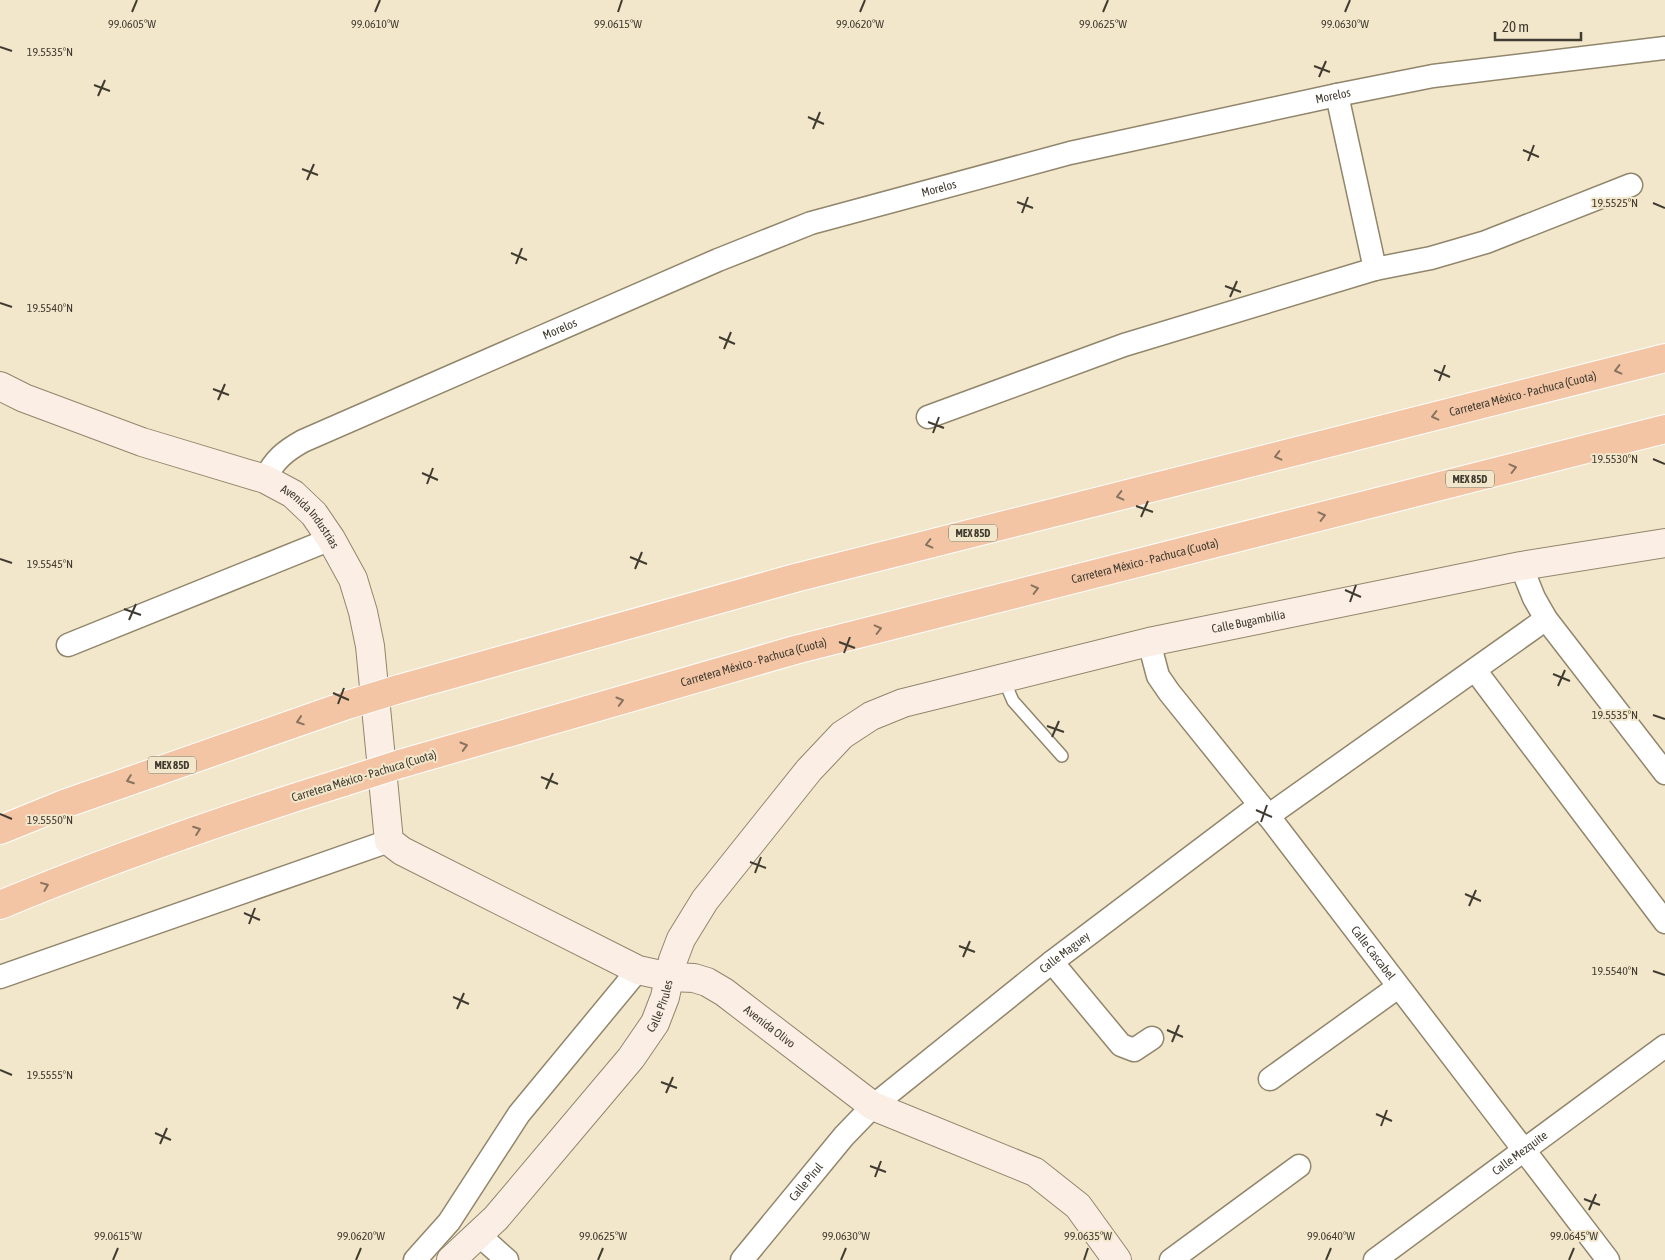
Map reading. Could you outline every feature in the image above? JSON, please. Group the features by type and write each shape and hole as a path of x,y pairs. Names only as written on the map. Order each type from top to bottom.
{"highway":[{"name":"Carretera México - Pachuca (Cuota)","path":"0,830 64,804 347,705 399,689 795,578 1665,358"},
{"name":"Carretera México - Pachuca (Cuota)","path":"0,904 76,873 244,813 400,764 795,650 1665,429"}],"street":[{"name":"Morelos","path":"265,479 271,466 279,457 303,441 718,260 811,223 1070,152 1337,95 1433,76 1665,48"},
{"path":"1337,95 1375,269"},
{"path":"928,417 1124,345 1375,269 1431,258 1486,242 1631,185"},
{"name":"Avenida Industrias","path":"0,386 24,398 142,442 265,479 293,494 314,514 331,539 353,579 370,646 389,841"},
{"path":"68,645 331,539"},
{"name":"Calle Bugambilia","path":"842,735 870,716 903,703 1004,680 1149,642 1521,566 1665,543"},
{"path":"1521,566 1534,598 1546,619 1665,773"},
{"name":"Calle Maguey","path":"873,1106 1052,962 1264,811 1475,670 1546,619"},
{"name":"Calle Cascabel","path":"1149,642 1158,676 1169,692 1264,811 1608,1260"},
{"path":"1475,670 1665,922"},
{"name":"Calle Pirules","path":"452,1260 496,1218 632,1058 655,1024 670,977 673,960 682,939 705,900 809,770 842,735"},
{"path":"0,977 389,841"},
{"name":"Avenida Olivo","path":"389,841 417,860 638,970 670,977 694,978 724,992 873,1106 1035,1172 1078,1206 1117,1260"},
{"path":"1052,962 1120,1045 1134,1050 1152,1038"},
{"path":"415,1260 449,1222 520,1114 638,970"},
{"path":"1270,1079 1398,987"},
{"name":"Calle Mezquite","path":"1375,1260 1665,1046"},
{"name":"Calle Pirul","path":"746,1259 844,1136 873,1106"},
{"path":"1171,1260 1299,1166"},
{"path":"478,1235 508,1260"}],"lane":[{"path":"1004,680 1013,701 1062,756"}]}
